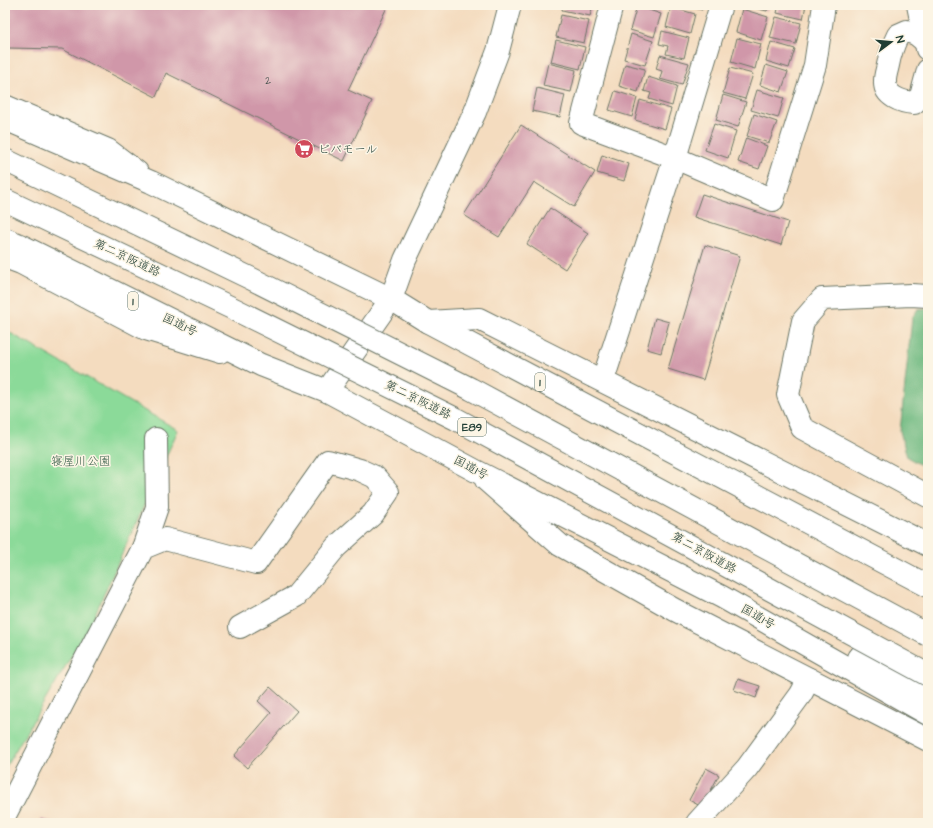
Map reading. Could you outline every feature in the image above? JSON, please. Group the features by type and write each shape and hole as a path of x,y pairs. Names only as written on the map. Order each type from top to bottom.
{"main road":[{"path":"327,391 391,299 405,260 475,112 498,52 510,5"},
{"path":"612,5 581,123 675,158 773,200 815,65 824,5"},
{"path":"603,380 675,158 721,5"},
{"path":"918,5 927,50"},
{"path":"927,50 916,34 907,31 898,35 892,49 884,82 887,92 894,98 905,103 914,103 921,96 928,70"},
{"path":"5,106 108,150 151,182"},
{"name":"1","path":"5,119 151,182 391,299 428,322 928,586"},
{"path":"5,160 250,278 471,390 928,635"},
{"name":"第二京阪道路","path":"5,200 234,309 456,419 928,675"},
{"name":"国道1号","path":"5,239 22,246 261,365 327,391 476,471 722,597 928,714"},
{"path":"5,257 21,263 146,329 261,365"},
{"path":"928,296 911,295 822,299 803,321 788,395 802,428 928,496"},
{"path":"428,322 479,319 603,380 928,545"},
{"path":"623,425 722,486 928,596"},
{"path":"5,816 143,548 157,507 156,439"},
{"path":"143,548 165,539 256,563 328,461 360,470 375,477 388,492 373,514 336,547 296,596 240,628"},
{"path":"476,471 560,545 675,610 928,740"},
{"path":"750,613 864,661 928,693"},
{"path":"697,823 748,768 801,694 809,679"}],"green space":[{"path":"928,308 928,469 907,457 900,431 912,318 918,309"},
{"name":"寝屋川公園","path":"5,330 178,430 91,623 5,768"}],"building":[{"path":"5,5 388,5 348,90 372,101 344,161 166,73 156,97 62,49 8,48 5,46"},
{"path":"563,5 593,5 590,16 562,10"},
{"path":"645,5 662,5 661,10"},
{"path":"683,5 703,5 702,10"},
{"path":"746,5 769,5 767,11"},
{"path":"779,5 806,5 803,19 777,13"},
{"path":"637,6 661,14 654,37 630,30"},
{"path":"671,7 695,14 690,34 666,27"},
{"path":"742,9 768,17 761,40 736,32"},
{"path":"561,15 589,21 584,43 556,37"},
{"path":"776,17 801,23 796,44 770,38"},
{"path":"662,31 689,38 684,58 666,54 668,46 659,44"},
{"path":"631,34 653,41 645,65 624,59"},
{"path":"737,38 761,44 755,69 731,62"},
{"path":"556,40 585,47 580,69 551,62"},
{"path":"771,42 795,49 789,68 766,61"},
{"path":"660,55 689,63 682,85 660,79 662,71 656,69"},
{"path":"548,63 576,70 571,92 543,86"},
{"path":"625,64 645,69 638,92 619,86"},
{"path":"766,65 788,72 781,92 760,85"},
{"path":"730,68 753,74 745,99 723,93"},
{"path":"648,77 677,86 672,106 649,99 651,93 644,91"},
{"path":"537,88 565,95 560,117 532,111"},
{"path":"757,90 784,98 778,118 751,110"},
{"path":"615,91 637,98 632,117 609,110"},
{"path":"723,95 746,102 738,127 716,120"},
{"path":"640,100 671,109 665,129 635,120"},
{"path":"754,114 777,122 769,143 747,136"},
{"path":"714,124 736,131 728,158 705,150"},
{"path":"521,125 595,172 574,207 534,182 499,237 464,215"},
{"path":"746,138 767,146 759,169 738,162"},
{"path":"602,155 629,164 624,181 597,173"},
{"path":"702,194 788,222 781,245 694,217"},
{"path":"550,208 588,233 565,269 527,244"},
{"path":"705,245 740,256 703,380 668,369"},
{"path":"655,318 669,322 661,353 647,349"},
{"path":"738,679 760,686 756,698 734,690"},
{"path":"270,687 297,711 247,768 234,756 271,713 258,701"},
{"path":"706,768 719,775 702,807 689,800"},
{"path":"41,819 54,822 41,823"}],"place":[{"name":"ビバモール","path":"304,149"}]}
